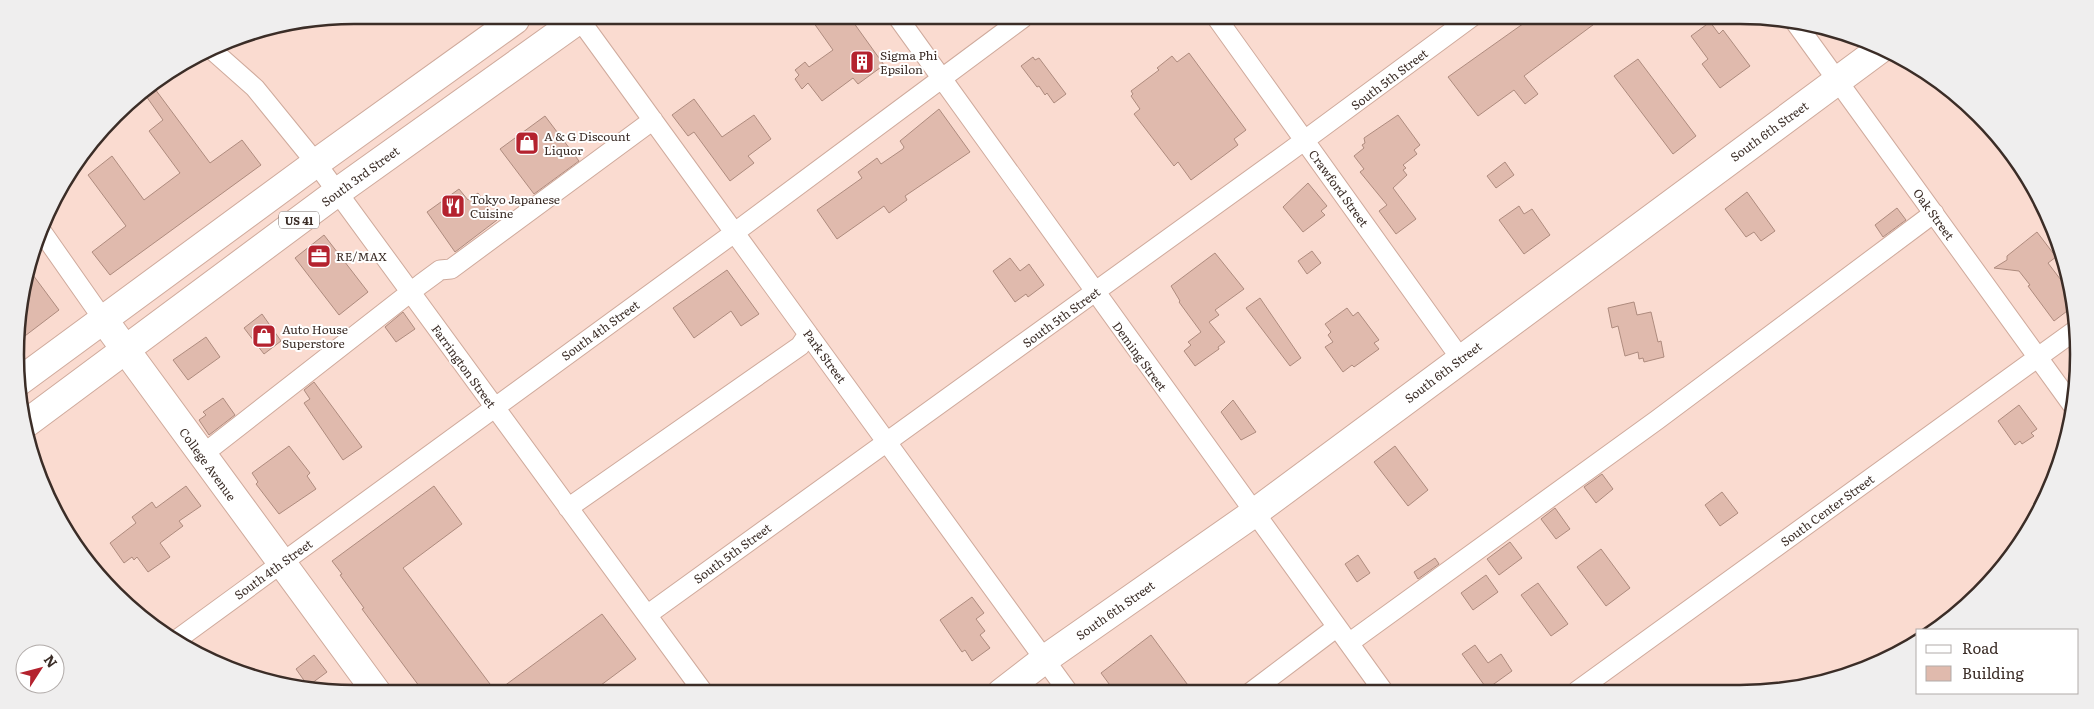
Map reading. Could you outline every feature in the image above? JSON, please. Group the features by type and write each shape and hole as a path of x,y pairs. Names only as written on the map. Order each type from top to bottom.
{"main road":[{"name":"US 41","path":"24,378 316,163 510,24"},
{"name":"South 3rd Street","path":"31,421 336,193 573,24"},
{"name":"South 6th Street","path":"1011,685 1254,513 1875,53"},
{"name":"College Avenue","path":"103,319 371,685"}],"street":[{"name":"Park Street","path":"582,24 1064,685"},
{"name":"Deming Street","path":"903,24 1379,685"},
{"name":"South 4th Street","path":"181,636 734,233 1015,24"},
{"name":"Crawford Street","path":"1221,24 1461,359"},
{"name":"South 5th Street","path":"647,615 1095,293 1462,24"},
{"name":"Oak Street","path":"1800,29 2067,397"},
{"name":"Farrington Street","path":"217,54 255,88 316,163 336,193 698,685"},
{"path":"202,455 410,292 440,270 451,269 653,120"},
{"path":"1349,643 1657,420 1934,213"},
{"name":"College Avenue","path":"45,237 103,319"},
{"path":"568,508 800,346 808,334"},
{"name":"South Center Street","path":"1587,685 2070,334"},
{"path":"1260,685 1337,627"}],"building":[{"path":"815,24 855,24 884,65 858,84 853,78 822,101 808,83 802,89 795,79 799,75 795,70 805,62 809,67 833,50"},
{"path":"1523,24 1594,24 1524,76 1538,94 1525,104 1514,90 1478,116 1448,77"},
{"path":"1707,24 1712,24 1719,34 1723,30 1750,66 1720,88 1702,64 1708,59 1691,36"},
{"path":"1189,53 1246,130 1234,139 1238,145 1191,180 1178,162 1174,166 1134,114 1140,109 1131,96 1133,94 1131,91 1159,70 1157,68 1172,56 1177,62"},
{"path":"1033,57 1035,60 1039,58 1066,94 1054,103 1047,93 1045,95 1039,86 1037,87 1021,66"},
{"path":"1638,59 1696,136 1673,154 1614,76"},
{"path":"156,90 210,163 242,140 261,165 110,275 92,252 126,226 88,175 112,156 144,200 180,173 149,131 163,120 147,97"},
{"path":"694,99 722,137 754,115 771,139 748,156 754,163 730,181 694,132 688,136 672,115"},
{"path":"939,109 970,152 905,196 907,200 889,213 884,206 837,239 817,210 862,178 858,172 877,158 881,164 903,149 904,147 900,141"},
{"path":"1398,115 1420,145 1414,150 1417,154 1403,165 1406,168 1403,170 1407,175 1393,188 1416,219 1396,234 1379,211 1387,205 1360,172 1364,169 1354,156 1364,148 1362,145 1365,143 1364,138"},
{"path":"545,116 579,161 534,194 500,149"},
{"path":"1505,162 1514,175 1496,188 1487,176"},
{"path":"1308,183 1327,206 1321,211 1325,215 1303,232 1283,207"},
{"path":"459,189 468,200 478,193 497,220 455,252 427,212"},
{"path":"1747,192 1775,231 1761,241 1754,232 1746,237 1725,209"},
{"path":"1519,206 1524,214 1532,209 1550,235 1524,254 1499,220"},
{"path":"1897,208 1906,220 1883,237 1875,225"},
{"path":"2037,232 2055,256 2048,263 2062,281 2067,311 2054,321 2019,271 1994,268 2007,260 2007,256"},
{"path":"324,235 368,292 339,315 295,258"},
{"path":"1312,251 1321,263 1307,274 1298,261"},
{"path":"1215,253 1244,289 1215,310 1219,315 1209,322 1225,342 1218,347 1219,349 1195,366 1184,351 1191,345 1188,342 1201,332 1179,302 1171,286"},
{"path":"1010,258 1020,271 1029,264 1044,285 1028,297 1026,294 1015,302 993,271"},
{"path":"727,270 759,314 741,326 731,311 694,338 673,308"},
{"path":"33,276 59,310 24,337"},
{"path":"1260,298 1301,358 1290,366 1246,308"},
{"path":"1634,302 1637,315 1651,312 1658,342 1661,341 1664,357 1644,362 1643,358 1639,359 1638,352 1625,356 1618,326 1612,328 1608,308"},
{"path":"1347,308 1353,316 1358,312 1379,340 1374,343 1379,349 1354,367 1352,365 1343,372 1325,347 1333,342 1328,335 1331,332 1325,324"},
{"path":"403,312 415,329 396,342 385,327"},
{"name":"Auto House Superstore","path":"262,314 281,341 264,354 244,328"},
{"path":"206,337 220,357 188,380 173,360"},
{"path":"314,382 362,447 343,460 304,403 310,399 304,390"},
{"path":"223,398 235,415 209,435 199,420 206,415 203,412"},
{"path":"1233,400 1256,432 1241,440 1221,412"},
{"path":"2019,405 2037,429 2031,433 2034,436 2022,444 2020,441 2015,445 1998,421"},
{"path":"289,446 310,473 307,476 316,489 279,514 256,484 258,482 252,473"},
{"path":"1395,446 1428,490 1408,506 1374,462"},
{"path":"1602,474 1613,489 1596,503 1584,487"},
{"path":"186,486 201,506 179,521 183,526 160,543 170,557 148,572 137,557 134,560 132,557 124,563 110,543 136,523 132,517 152,502 156,508"},
{"path":"434,486 462,524 403,568 491,685 418,685 362,609 364,608 332,561"},
{"path":"1722,492 1738,513 1720,526 1705,505"},
{"path":"1555,508 1570,529 1556,539 1541,519"},
{"path":"1510,542 1522,558 1499,575 1487,559"},
{"path":"1601,549 1630,588 1606,606 1577,567"},
{"path":"1358,555 1370,573 1357,582 1345,564"},
{"path":"1435,558 1439,564 1418,579 1414,572"},
{"path":"1486,575 1498,592 1473,610 1461,593"},
{"path":"1538,583 1568,624 1551,636 1521,595"},
{"path":"972,597 984,613 976,619 985,631 980,635 990,648 972,661 965,650 962,652 940,620"},
{"path":"602,614 636,659 601,685 506,685"},
{"path":"1151,635 1188,685 1110,685 1101,673"},
{"path":"1475,645 1488,663 1501,654 1512,671 1493,685 1484,685 1462,654"},
{"path":"314,655 327,672 313,682 305,681 296,669"}],"place":[{"name":"Sigma Phi Epsilon","path":"862,62"},
{"name":"A & G Discount Liquor","path":"527,143"},
{"name":"Tokyo Japanese Cuisine","path":"453,206"},
{"name":"RE/MAX","path":"319,256"},
{"name":"Auto House Superstore","path":"264,336"}]}
